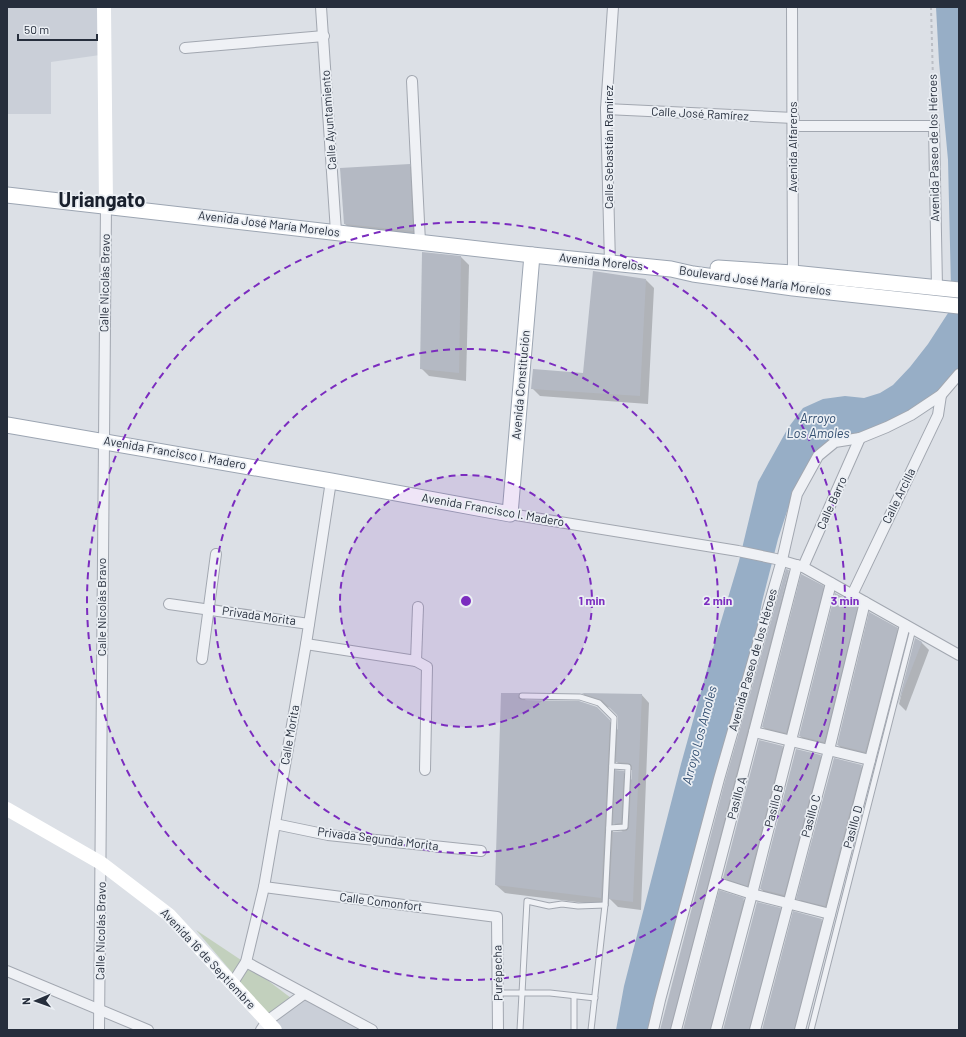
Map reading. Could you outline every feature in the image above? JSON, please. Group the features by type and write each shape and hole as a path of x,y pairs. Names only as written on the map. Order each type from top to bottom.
{"main road":[{"name":"Avenida José María Morelos","path":"7,195 106,205 532,255"},
{"name":"Avenida Morelos","path":"532,255 671,269"},
{"name":"Avenida Constitución","path":"510,514 532,255"},
{"name":"Boulevard José María Morelos","path":"671,269 692,266 793,280 949,295"},
{"name":"Avenida Francisco I. Madero","path":"7,425 331,481 510,514"}],"street":[{"path":"104,7 106,205"},
{"name":"Calle Ayuntamiento","path":"321,7 336,232"},
{"name":"Calle Sebastián Ramírez","path":"610,263 606,109 613,7"},
{"name":"Avenida Alfareros","path":"792,7 794,122 793,280"},
{"path":"185,48 324,36"},
{"path":"412,81 420,242"},
{"name":"Calle José Ramírez","path":"606,109 794,122 934,126"},
{"name":"Avenida Paseo de los Héroes","path":"934,126 949,295"},
{"name":"Calle Nicolás Bravo","path":"99,1030 106,205"},
{"name":"Avenida Paseo de los Héroes","path":"653,1030 717,786 797,494 818,456 835,442 860,438 911,415 941,395 959,374"},
{"name":"Calle Arcilla","path":"852,595 938,415 941,395"},
{"name":"Calle Barro","path":"800,566 860,438"},
{"name":"Calle Morita","path":"232,984 246,962 264,887 306,644 331,481"},
{"name":"Avenida Francisco I. Madero","path":"510,514 738,550 779,559 800,566 959,655"},
{"name":"Privada Morita","path":"202,659 216,554"},
{"name":"Pasillo A","path":"676,1030 754,732 800,566"},
{"name":"Pasillo B","path":"716,1030 752,894 830,583"},
{"name":"Pasillo C","path":"755,1030 787,903 829,750 865,602"},
{"name":"Privada Morita","path":"169,604 309,624"},
{"path":"416,661 418,607"},
{"name":"Pasillo D","path":"800,1030 870,760 909,627"},
{"path":"306,644 416,661 427,667 424,770"},
{"path":"754,732 870,760"},
{"name":"Avenida 16 de Septiembre","path":"7,809 101,863 169,915 232,984 268,1027 304,994"},
{"name":"Privada Segunda Morita","path":"275,824 328,835 481,851"},
{"path":"715,882 752,894 830,914"},
{"name":"Calle Comonfort","path":"264,887 498,917"},
{"name":"Purépecha","path":"498,917 498,1030"},
{"path":"246,962 372,1030"},
{"path":"7,971 148,1030"}],"lane":[{"path":"811,1030 909,627"},
{"path":"522,696 580,697 599,703 614,718 605,905 592,1030"},
{"path":"609,828 625,827 628,767 612,766"},
{"path":"520,1030 527,901 549,906 562,904 578,906 605,905"},
{"path":"499,993 550,993 595,998"},
{"path":"574,996 574,1030"}],"path":[{"name":"Avenida Paseo de los Héroes","path":"931,7 934,126"}],"shaded area":[{"path":"7,7 101,7 100,55 51,62 51,114 7,114"},
{"path":"305,995 366,1030 269,1030 268,1021"}],"green space":[{"path":"196,930 241,960 291,998 269,1016"}],"water":[{"name":"Arroyo Los Amoles","path":"936,7 959,7 959,371 947,384 910,413 860,436 835,440 793,493 778,539 762,602 750,666 652,1030 616,1030 624,986 681,764 739,561 758,482 788,428 803,408 823,399 845,396 864,398 880,393 893,385 910,367 928,344 950,310 951,288 948,160 939,62"}],"building":[{"path":"410,164 413,231 344,224 340,168"},
{"path":"422,252 461,256 459,373 420,369"},
{"path":"593,271 646,279 640,396 531,389 533,369 583,373"},
{"path":"786,569 789,570 670,1030 660,1030 725,781"},
{"path":"801,574 824,586 786,733 762,727"},
{"path":"835,593 858,605 824,742 799,736"},
{"path":"869,612 898,628 865,752 837,745"},
{"path":"915,638 922,642 898,704"},
{"path":"501,693 520,693 518,698 522,700 579,701 597,707 610,720 601,898 495,885"},
{"path":"581,693 642,694 633,902 609,899 613,832 626,831 629,828 632,766 629,763 616,762 617,715 602,700"},
{"path":"759,740 783,746 747,886 723,878"},
{"path":"796,749 821,755 784,895 760,889"},
{"path":"834,758 862,765 825,906 796,899"},
{"path":"615,770 624,771 621,823 613,824"},
{"path":"719,890 744,898 710,1030 683,1030"},
{"path":"757,902 781,908 749,1030 723,1030"},
{"path":"793,911 822,919 794,1030 762,1030"}],"district":[{"name":"Uriangato","path":"102,200"}]}
